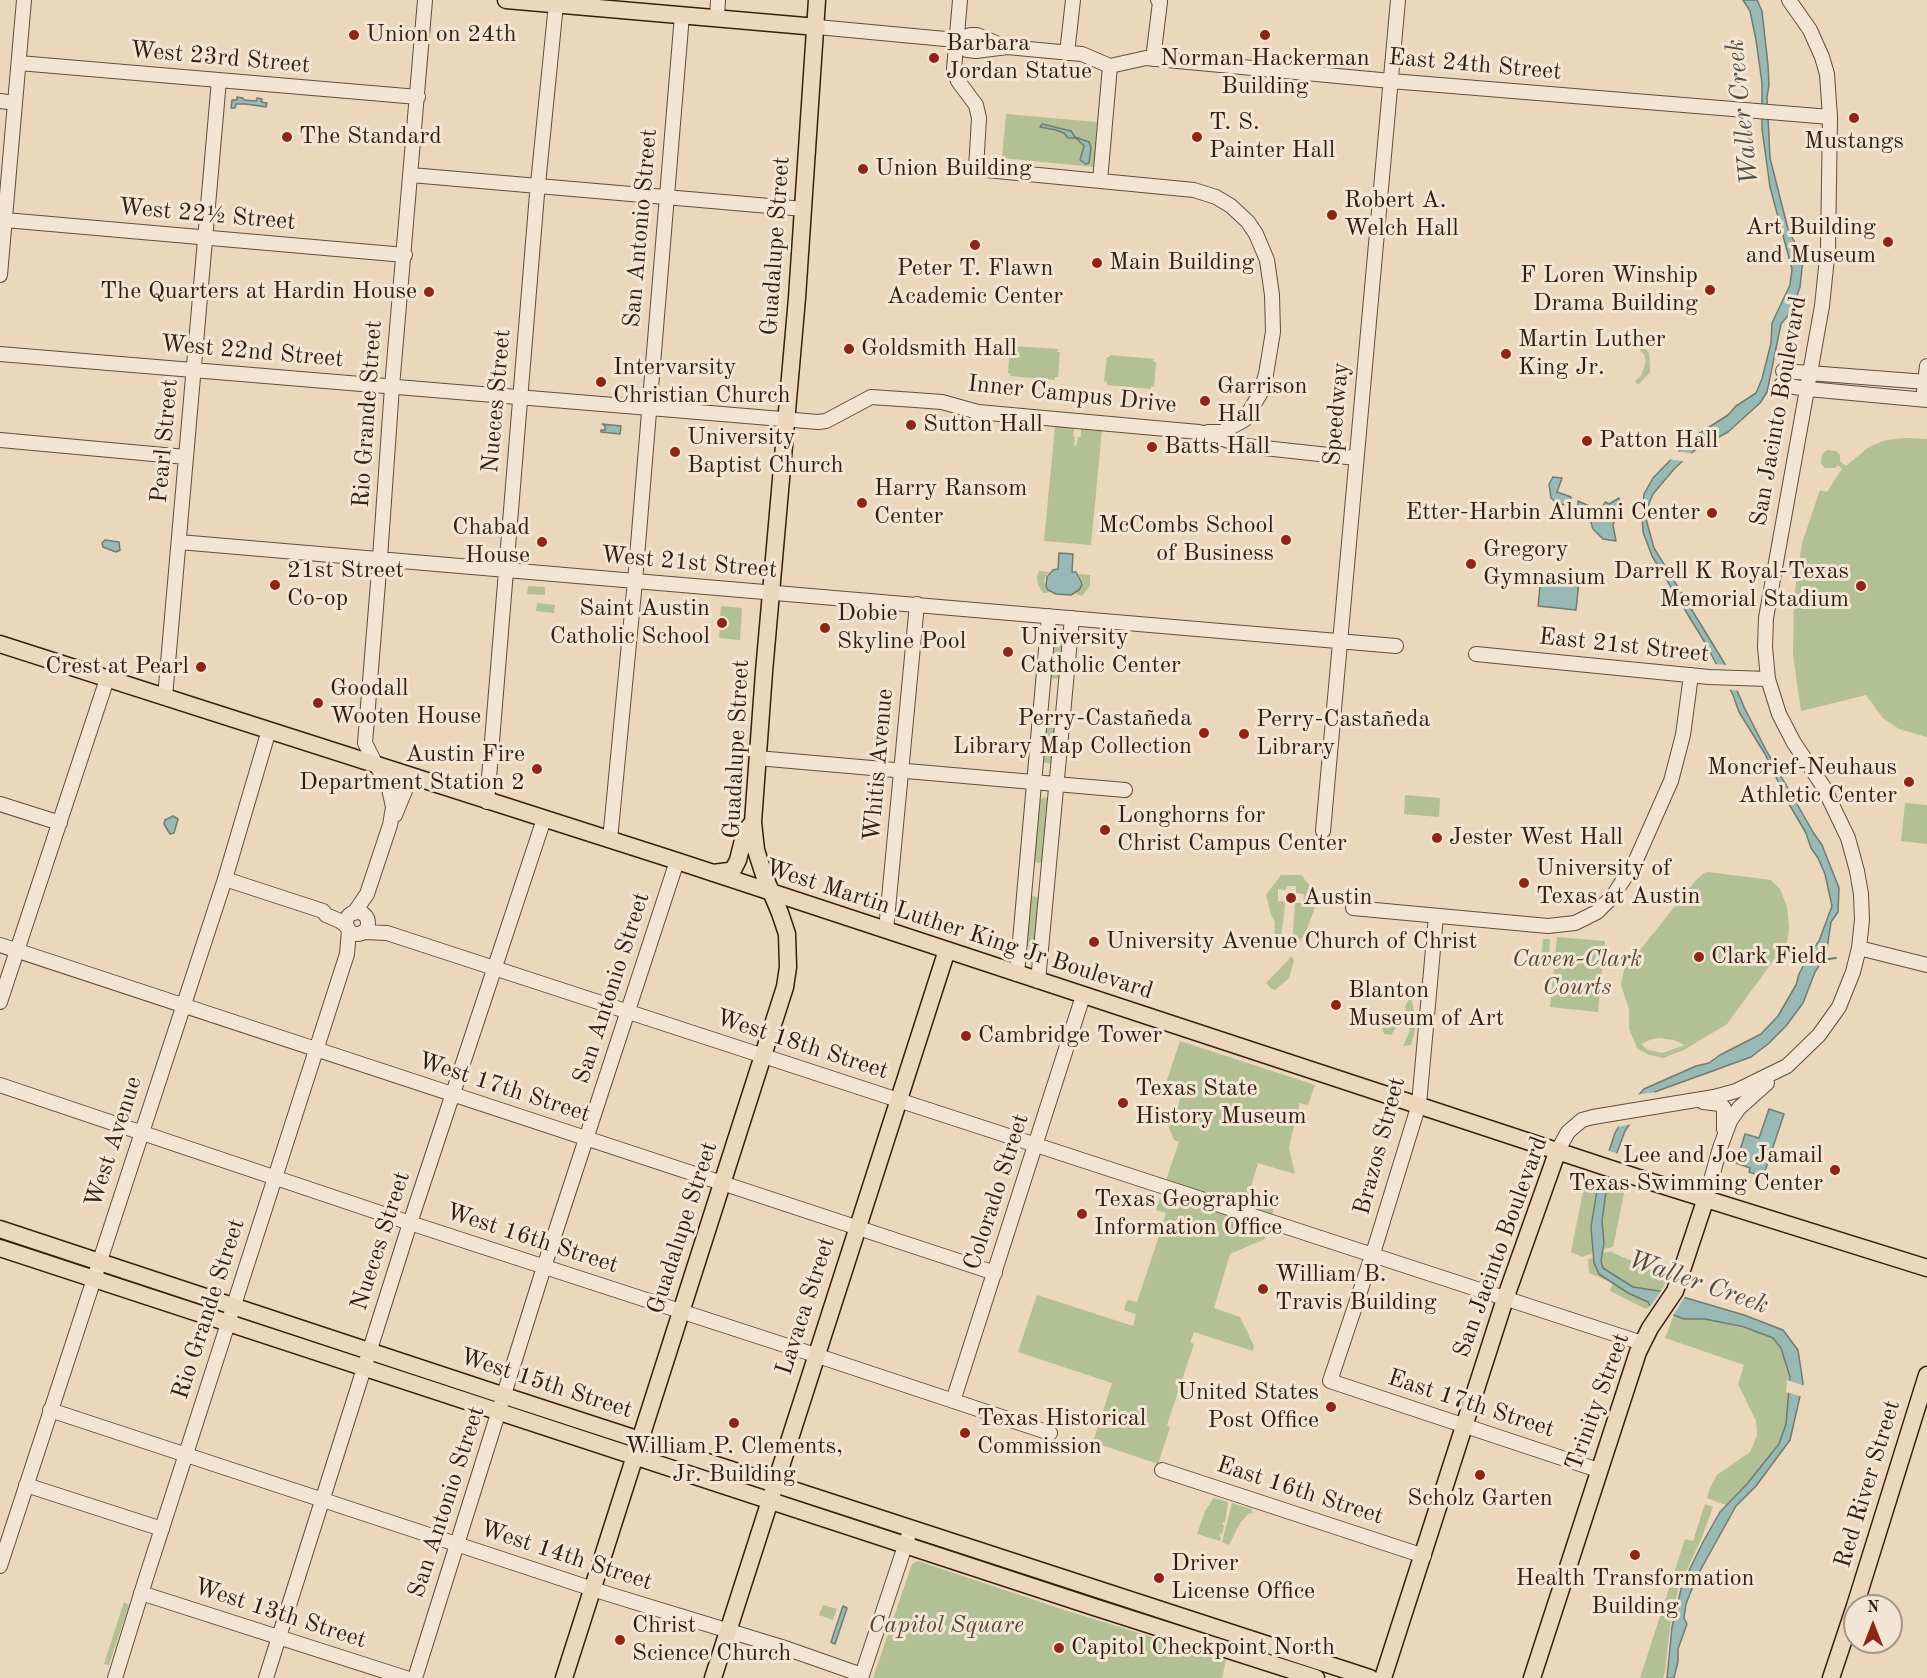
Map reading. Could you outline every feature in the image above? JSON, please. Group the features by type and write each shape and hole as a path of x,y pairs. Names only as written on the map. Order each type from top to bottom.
{"main road":[{"path":"506,0 556,4 623,5 682,15 817,27"},
{"name":"Guadalupe Street","path":"564,1678 785,987 788,967 787,934 756,850 753,822 804,209 818,0"},
{"name":"West Martin Luther King Jr Boulevard","path":"0,644 487,802 677,861 1642,1179 1927,1268"},
{"path":"713,873 734,868 745,832 753,822"},
{"name":"Lavaca Street","path":"713,1678 947,950"},
{"name":"San Jacinto Boulevard","path":"1383,1678 1505,1299 1558,1150"},
{"name":"Trinity Street","path":"1532,1678 1598,1470 1642,1343 1675,1291 1706,1198"},
{"name":"West 15th Street","path":"0,1229 233,1306 366,1359 502,1404 635,1457 772,1493 908,1537 1078,1584 1245,1646"},
{"name":"West 15th Street","path":"0,1248 228,1323 366,1359"},
{"name":"Red River Street","path":"1859,1594 1927,1375"},
{"name":"West 15th Street","path":"502,1404 640,1440 772,1493"},
{"name":"West 15th Street","path":"908,1537 1073,1600 1245,1646"},
{"name":"Red River Street","path":"1832,1678 1843,1644"},
{"path":"1245,1646 1316,1678"},
{"path":"1245,1646 1370,1678"}],"street":[{"path":"0,275 24,0"},
{"name":"Rio Grande Street","path":"115,1678 274,1178 390,825 393,807 392,794 364,742 425,0"},
{"path":"717,18 718,0"},
{"path":"960,0 954,69 958,81 976,105 979,118 976,169 1185,189 1216,197 1231,206 1248,222 1263,249 1270,277 1273,332 1260,394 1251,412 1237,425 1222,432 1199,432"},
{"path":"1067,53 1072,0"},
{"path":"1153,59 1160,2 1158,0"},
{"name":"Speedway","path":"1323,831 1398,0"},
{"name":"San Jacinto Boulevard","path":"1558,1150 1568,1132 1582,1120 1714,1097 1757,1082 1787,1066 1819,1035 1839,1006 1853,972 1859,948 1861,894 1848,838 1823,786 1787,729 1776,706 1768,679 1765,647 1766,618 1808,389 1826,277 1828,248 1830,117 1827,74 1810,30 1789,0"},
{"name":"Nueces Street","path":"487,802 537,185 556,4"},
{"name":"San Antonio Street","path":"610,840 635,581 682,15"},
{"path":"817,27 956,40 970,34 1007,47 1088,56 1114,66 1100,180"},
{"name":"East 24th Street","path":"1114,66 1138,59 1153,59 1830,117"},
{"name":"West 23rd Street","path":"19,63 418,97"},
{"name":"Pearl Street","path":"165,697 219,80"},
{"path":"0,101 15,103"},
{"path":"411,175 804,209"},
{"name":"West 22½ Street","path":"5,220 405,255"},
{"name":"West 22nd Street","path":"0,354 786,420"},
{"path":"1926,382 1810,372 1782,378 1808,389 1925,400 1927,366"},
{"name":"Inner Campus Drive","path":"786,420 826,421 861,401 876,397 942,402 978,412 1199,432 1246,446 1356,458"},
{"path":"0,440 186,457"},
{"name":"West 21st Street","path":"179,542 1339,641"},
{"name":"Whitis Avenue","path":"886,930 917,604"},
{"path":"1017,974 1048,616"},
{"path":"1038,981 1072,618"},
{"path":"1339,641 1396,646"},
{"name":"East 21st Street","path":"1476,654 1718,678 1768,679"},
{"path":"1353,908 1548,926 1575,923 1597,912 1613,896 1630,870 1671,781 1683,735 1691,675"},
{"path":"0,1002 107,679"},
{"name":"West Avenue","path":"0,1566 225,879 269,730"},
{"path":"757,758 1125,790"},
{"name":"Rio Grande Street","path":"390,825 411,776"},
{"path":"0,804 60,823"},
{"name":"Nueces Street","path":"266,1678 410,1223 544,819"},
{"name":"San Antonio Street","path":"415,1678 544,1267 677,861"},
{"path":"1027,867 1048,869"},
{"path":"225,879 323,911 326,915 340,921 357,923"},
{"path":"1024,891 1046,894"},
{"name":"Brazos Street","path":"1330,1381 1419,1104 1436,916"},
{"name":"West 18th Street","path":"357,923 1642,1343"},
{"name":"West 17th Street","path":"0,945 995,1273"},
{"path":"1859,948 1927,965"},
{"name":"Colorado Street","path":"953,1401 1083,996"},
{"name":"Trinity Street","path":"1706,1198 1724,1134 1730,1121 1739,1108 1787,1066"},
{"name":"West 16th Street","path":"0,1085 274,1178 1050,1433"},
{"path":"1693,1101 1712,1102 1724,1108 1724,1134"},
{"name":"East 17th Street","path":"1330,1381 1598,1470"},
{"name":"West 14th Street","path":"50,1410 862,1675 908,1537"},
{"name":"East 16th Street","path":"1162,1470 1424,1556"},
{"path":"26,1485 162,1529"},
{"path":"1073,1600 1078,1584"},
{"name":"West 13th Street","path":"141,1593 406,1678"}],"green space":[{"path":"1006,114 1097,122 1094,167 1002,158"},
{"path":"1641,344 1649,353 1650,372 1638,385 1635,381 1641,376 1646,361 1638,347"},
{"path":"1013,346 1058,349 1057,352 1060,352 1058,377 1055,377 1055,380 1010,376 1008,373 1010,348"},
{"path":"1110,355 1154,359 1153,361 1156,362 1154,387 1151,386 1151,389 1107,385 1104,381 1107,357"},
{"path":"1055,426 1074,428 1074,445 1076,446 1078,437 1081,437 1081,428 1102,430 1091,545 1044,541"},
{"name":"Darrell K Royal-Texas Memorial Stadium","path":"1927,439 1927,737 1899,729 1883,718 1866,695 1801,711 1793,655 1794,598 1802,543 1820,490 1827,492 1842,469 1838,465 1835,468 1825,468 1821,463 1822,454 1827,450 1836,451 1840,455 1840,461 1846,466 1869,447 1886,440"},
{"path":"1039,571 1050,572 1046,575 1044,582 1049,591 1047,593 1043,593 1038,585"},
{"path":"1078,574 1090,575 1090,586 1082,596 1076,594 1083,586"},
{"path":"528,586 545,587 545,595 527,594"},
{"path":"537,603 555,605 554,613 536,611"},
{"path":"721,606 742,608 740,640 719,638"},
{"path":"1052,635 1065,636 1062,679 1048,678"},
{"path":"1045,720 1058,721 1054,764 1041,762"},
{"path":"1405,795 1440,798 1439,817 1404,814"},
{"path":"1045,797 1049,799 1043,862 1038,863 1033,860 1039,800"},
{"path":"1905,803 1927,805 1927,844 1901,841"},
{"path":"1704,873 1771,880 1780,889 1787,907 1789,927 1787,942 1727,1024 1684,1050 1663,1058 1647,1054 1637,1048 1629,1029 1629,1009 1621,985 1624,970","holes":["1659,1038 1674,1040 1685,1045 1662,1053 1648,1050 1641,1044"]},
{"path":"1281,875 1301,875 1314,891 1316,905 1305,934 1296,946 1292,946 1295,903 1303,903 1304,894 1296,893 1296,886 1287,886 1286,890 1278,889 1278,901 1285,902 1280,944 1274,943 1275,922 1266,895"},
{"path":"1033,896 1040,898 1038,947 1024,946 1030,898"},
{"name":"Caven-Clark Courts","path":"1557,937 1605,941 1598,1012 1550,1007"},
{"path":"1543,939 1550,939 1549,958 1546,960 1541,960"},
{"path":"1292,956 1294,961 1289,978 1275,990 1272,989 1266,983"},
{"path":"1411,997 1416,1020 1414,1035 1411,1045 1403,1046 1410,1030 1405,1006"},
{"path":"1389,1019 1394,1020 1398,1025 1391,1035 1384,1034 1382,1027"},
{"path":"1180,1041 1315,1085 1308,1105 1299,1103 1299,1115 1293,1129 1289,1148 1295,1174 1258,1163 1248,1196 1275,1205 1265,1239 1230,1254 1214,1308 1240,1317 1254,1346 1253,1351 1194,1332 1190,1342 1194,1344 1167,1425 1170,1427 1158,1464 1093,1442 1112,1383 1018,1352 1037,1295 1133,1326 1136,1314 1124,1310 1127,1300 1137,1302 1157,1242 1166,1213 1156,1210 1179,1142 1174,1140 1167,1119 1177,1111 1180,1099 1175,1088 1166,1083"},
{"path":"1586,1177 1599,1181 1591,1227 1593,1253 1582,1257 1571,1252"},
{"path":"1607,1183 1625,1189 1613,1247 1604,1249 1602,1221"},
{"path":"1613,1251 1613,1253 1668,1276 1661,1292 1633,1287 1603,1268 1601,1261 1603,1253"},
{"path":"1593,1258 1599,1274 1612,1283 1589,1273 1588,1259"},
{"path":"1613,1283 1648,1302 1650,1306 1646,1309 1610,1291"},
{"path":"1674,1315 1684,1319 1705,1319 1759,1332 1773,1338 1781,1348 1787,1363 1790,1377 1788,1404 1786,1424 1779,1444 1747,1484 1726,1505 1707,1498 1710,1488 1717,1475 1750,1452 1757,1436 1756,1421 1738,1384 1744,1365 1665,1338"},
{"path":"1214,1498 1228,1502 1225,1522 1222,1524 1224,1526 1222,1534 1220,1533 1219,1536 1220,1541 1197,1534 1205,1511"},
{"path":"1232,1503 1251,1509 1253,1513 1248,1514 1240,1523 1229,1545 1222,1542"},
{"path":"1705,1504 1713,1507 1678,1589 1663,1678 1640,1678 1685,1539 1693,1541"},
{"name":"Capitol Square","path":"918,1561 1061,1609 1226,1660 1222,1678 873,1678 912,1564"},
{"path":"124,1602 129,1605 109,1665 104,1664"},
{"path":"823,1605 837,1609 833,1620 819,1615"}],"water":[{"path":"1743,0 1757,0 1762,11 1768,65 1770,158 1788,229 1803,259 1800,287 1791,312 1781,324 1767,392 1760,403 1728,432 1695,450 1675,468 1653,494 1646,519 1654,548 1728,669 1766,750 1822,845 1839,888 1838,912 1831,922 1826,955 1815,972 1803,1003 1786,1026 1751,1057 1649,1094 1625,1131 1608,1177 1602,1221 1604,1243 1601,1261 1603,1268 1633,1287 1666,1292 1744,1315 1783,1330 1798,1350 1803,1383 1790,1440 1756,1486 1736,1506 1696,1578 1686,1604 1684,1618 1687,1624 1678,1649 1674,1678 1667,1678 1672,1627 1682,1585 1720,1512 1747,1484 1779,1444 1786,1424 1790,1377 1781,1348 1773,1338 1744,1327 1705,1319 1684,1319 1650,1306 1648,1302 1628,1293 1599,1274 1594,1263 1591,1227 1598,1184 1615,1133 1634,1100 1644,1089 1696,1066 1709,1063 1761,1034 1778,1016 1796,985 1809,955 1819,941 1832,906 1825,874 1806,833 1765,754 1739,712 1733,695 1704,641 1652,556 1643,532 1644,494 1653,478 1692,438 1728,415 1736,406 1756,393 1771,343 1772,323 1790,285 1792,269 1770,187 1762,129 1762,83 1756,40 1750,11"},
{"path":"237,97 256,101 257,98 262,99 261,102 267,103 266,107 236,104 235,108 231,108 232,100 237,100"},
{"path":"1042,124 1071,131 1075,137 1089,142 1091,147 1089,163 1086,164 1080,160 1084,146 1076,138 1068,138 1064,133 1040,127"},
{"path":"602,424 621,426 620,434 601,432 605,430"},
{"path":"1553,477 1562,478 1557,492 1571,497 1570,505 1558,504 1551,498 1549,484"},
{"path":"1619,498 1620,506 1613,525 1616,541 1603,539 1593,529 1588,513 1578,505 1578,501 1601,511 1605,502 1609,504"},
{"path":"105,540 119,542 120,550 116,552 103,547 102,543"},
{"path":"1059,553 1073,554 1072,572 1076,572 1081,581 1082,585 1079,590 1071,595 1056,594 1048,590 1046,586 1047,577 1053,570 1058,569"},
{"path":"1541,577 1579,581 1576,610 1538,606"},
{"path":"173,816 178,819 174,833 170,834 164,824 165,820"},
{"path":"1769,1109 1784,1114 1763,1177 1749,1172 1750,1168 1736,1163 1745,1134 1759,1138"},
{"path":"843,1606 847,1608 835,1644 831,1642"}],"pier":[{"path":"1675,451 1696,454 1688,462 1666,459"},
{"path":"1713,664 1729,665 1740,691 1726,689"},
{"path":"1655,1092 1640,1105 1632,1124 1617,1127 1635,1095"},
{"path":"1607,1150 1618,1154 1610,1183 1597,1179"},
{"path":"1662,1289 1686,1295 1672,1317 1648,1308"},
{"path":"1787,1380 1805,1386 1803,1397 1786,1392"}],"waterway":[{"path":"1821,960 1836,958"}],"place":[{"name":"Union on 24th","path":"354,35"},
{"name":"Norman Hackerman Building","path":"1265,35"},
{"name":"Barbara Jordan Statue","path":"934,58"},
{"name":"Mustangs","path":"1854,118"},
{"name":"The Standard","path":"287,137"},
{"name":"T. S. Painter Hall","path":"1197,137"},
{"name":"Union Building","path":"863,169"},
{"name":"Robert A. Welch Hall","path":"1332,215"},
{"name":"Art Building and Museum","path":"1888,242"},
{"name":"Peter T. Flawn Academic Center","path":"975,245"},
{"name":"Main Building","path":"1097,263"},
{"name":"F Loren Winship Drama Building","path":"1710,290"},
{"name":"The Quarters at Hardin House","path":"429,292"},
{"name":"Goldsmith Hall","path":"849,349"},
{"name":"Martin Luther King Jr.","path":"1506,354"},
{"name":"Intervarsity Christian Church","path":"601,382"},
{"name":"Garrison Hall","path":"1205,401"},
{"name":"Sutton Hall","path":"911,425"},
{"name":"Patton Hall","path":"1587,441"},
{"name":"Batts Hall","path":"1152,447"},
{"name":"University Baptist Church","path":"675,452"},
{"name":"Harry Ransom Center","path":"862,503"},
{"name":"Etter-Harbin Alumni Center","path":"1712,513"},
{"name":"McCombs School of Business","path":"1286,540"},
{"name":"Chabad House","path":"542,542"},
{"name":"Gregory Gymnasium","path":"1471,564"},
{"name":"21st Street Co-op","path":"275,585"},
{"name":"Darrell K Royal-Texas Memorial Stadium","path":"1861,586"},
{"name":"Saint Austin Catholic School","path":"722,623"},
{"name":"Dobie Skyline Pool","path":"825,628"},
{"name":"University Catholic Center","path":"1008,652"},
{"name":"Crest at Pearl","path":"201,667"},
{"name":"Goodall Wooten House","path":"318,703"},
{"name":"Perry-Castañeda Library Map Collection","path":"1204,733"},
{"name":"Perry-Castañeda Library","path":"1244,734"},
{"name":"Austin Fire Department Station 2","path":"537,769"},
{"name":"Moncrief-Neuhaus Athletic Center","path":"1909,782"},
{"name":"Longhorns for Christ Campus Center","path":"1105,830"},
{"name":"Jester West Hall","path":"1437,838"},
{"name":"University of Texas at Austin","path":"1524,883"},
{"name":"Austin","path":"1291,898"},
{"name":"University Avenue Church of Christ","path":"1094,942"},
{"name":"Clark Field","path":"1699,957"},
{"name":"Blanton Museum of Art","path":"1336,1005"},
{"name":"Cambridge Tower","path":"966,1036"},
{"name":"Texas State History Museum","path":"1123,1103"},
{"name":"Lee and Joe Jamail Texas Swimming Center","path":"1835,1170"},
{"name":"Texas Geographic Information Office","path":"1082,1214"},
{"name":"William B. Travis Building","path":"1263,1289"},
{"name":"United States Post Office","path":"1331,1407"},
{"name":"William P. Clements, Jr. Building","path":"734,1423"},
{"name":"Texas Historical Commission","path":"965,1433"},
{"name":"Scholz Garten","path":"1480,1475"},
{"name":"Health Transformation Building","path":"1635,1555"},
{"name":"Driver License Office","path":"1159,1578"},
{"name":"Christ Science Church","path":"620,1640"},
{"name":"Capitol Checkpoint North","path":"1059,1648"}],"water label":[{"name":"Waller Creek","path":"1743,112"},
{"name":"Waller Creek","path":"1698,1283"}]}
